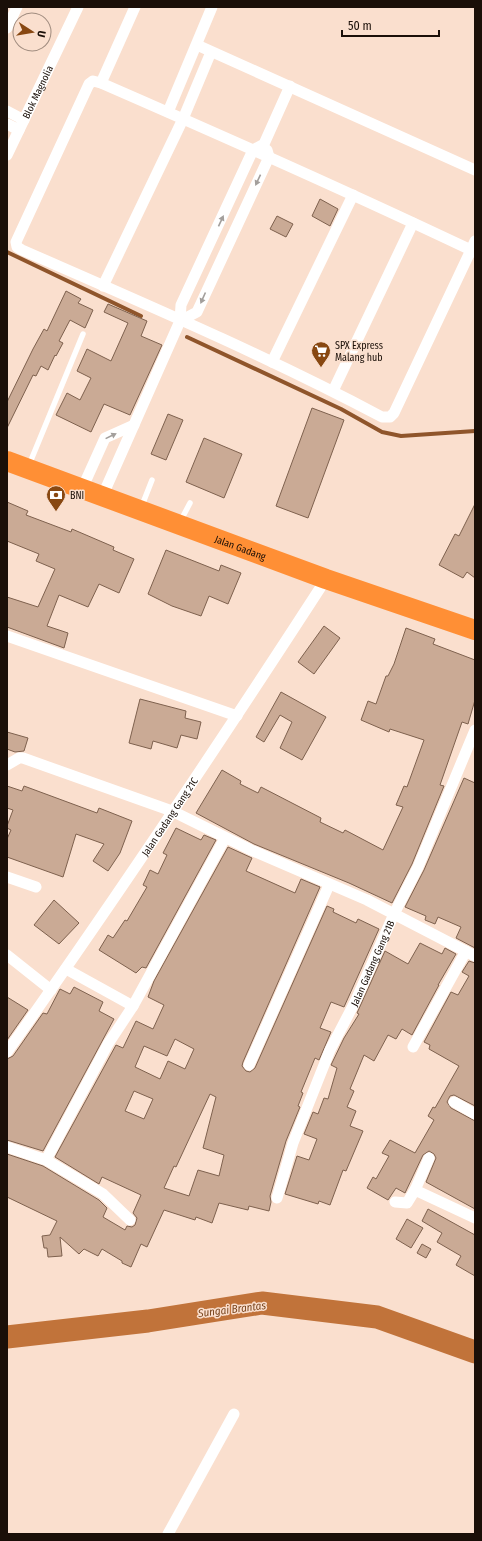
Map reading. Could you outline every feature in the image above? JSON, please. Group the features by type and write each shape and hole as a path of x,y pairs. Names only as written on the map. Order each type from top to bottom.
{"highway":[{"name":"Jalan Gadang","path":"7,461 326,579 475,630"}],"street":[{"path":"7,28 17,7"},
{"name":"Blok Magnolia","path":"7,155 78,7"},
{"path":"102,83 135,7"},
{"path":"168,112 212,7"},
{"path":"197,45 475,170"},
{"path":"103,286 183,119 211,52"},
{"path":"93,81 102,83 168,112 413,223 474,248 394,413 390,417 382,417 333,391 272,362 17,247 16,242 89,84 93,81"},
{"path":"102,497 180,321 181,304 253,150 264,144 290,86"},
{"path":"7,111 24,120"},
{"path":"7,124 19,130"},
{"path":"180,321 197,312 269,157 264,144"},
{"path":"272,362 352,195"},
{"path":"333,391 413,223"},
{"path":"212,240 226,247"},
{"path":"82,489 105,438 134,425"},
{"name":"Jalan Gadang Gang 21C","path":"7,1052 66,970 237,716 326,579"},
{"path":"7,636 237,716"},
{"name":"Jalan Gadang Gang 21B","path":"277,1198 293,1143 330,1050 374,962 394,914 418,867 475,730"},
{"path":"7,765 18,758 23,758 172,811 225,838 394,914 471,954 413,1047"},
{"path":"46,1160 108,1044 133,1006 225,838"},
{"path":"7,877 36,887"},
{"path":"249,1065 329,885"},
{"path":"7,956 51,990"},
{"path":"66,970 133,1006"},
{"path":"454,1102 475,1114"},
{"path":"7,1147 46,1160 103,1194 130,1220"},
{"path":"395,1202 407,1203 415,1190 429,1158"},
{"path":"415,1190 475,1218"},
{"path":"168,1534 234,1414"}],"lane":[{"path":"28,469 38,439 83,334"},
{"path":"140,510 152,480"},
{"path":"179,524 190,502"}],"building":[{"path":"320,199 338,209 330,226 312,216"},
{"path":"277,216 293,224 286,237 270,229"},
{"path":"66,291 81,299 78,303 93,310 85,328 70,320 59,341 63,343 48,370 41,366 36,376 33,375 7,428 7,402 44,329 47,331"},
{"path":"108,304 147,321 141,336 162,345 130,415 104,404 91,432 56,415 67,393 80,400 91,378 77,371 87,349 111,361 128,323 104,312"},
{"path":"312,408 344,420 308,518 276,506"},
{"path":"168,414 183,420 166,460 151,454"},
{"path":"204,438 242,454 224,498 186,482"},
{"path":"7,502 28,511 26,515 71,532 72,529 114,547 113,550 134,559 119,593 99,584 88,607 59,595 47,626 68,633 64,648 7,627 7,597 38,607 55,569 36,561 39,554 7,541"},
{"path":"475,504 475,578 467,572 463,578 439,565 455,534 459,536"},
{"path":"166,550 219,571 221,565 241,573 228,604 209,596 201,616 172,606 148,594"},
{"path":"324,626 340,638 314,674 298,662"},
{"path":"406,628 435,639 433,644 475,660 475,700 468,724 462,722 440,785 444,786 412,864 392,903 349,883 254,844 196,813 222,770 241,781 240,784 258,793 261,787 321,818 320,822 343,833 345,830 383,850 403,807 396,805 404,786 407,787 424,740 390,729 389,732 361,720 368,701 376,704 386,676 388,676 394,664"},
{"path":"281,692 326,717 302,760 280,748 292,722 280,715 264,742 256,737"},
{"path":"140,699 186,711 185,718 201,722 197,739 181,735 177,748 153,741 151,749 129,743"},
{"path":"7,732 28,738 24,751 15,752 7,749"},
{"path":"464,778 475,783 475,948 456,938 461,927 438,917 435,924 425,920 426,916 405,907 424,870"},
{"path":"7,786 22,791 24,786 97,813 99,808 132,821 120,853 108,871 93,861 104,844 76,834 63,877 7,857 7,839 11,830 7,828 7,826 13,810 7,808"},
{"path":"176,828 201,840 204,835 216,840 146,968 142,967 136,973 99,950 108,935 113,938 125,920 127,921 147,887 143,885 150,870 158,874 167,855 163,853"},
{"path":"228,847 252,858 246,871 295,893 301,879 320,887 243,1062 242,1066 246,1071 250,1072 255,1068 327,906 334,909 333,912 356,923 358,919 379,929 344,1007 331,1002 320,1028 331,1032 319,1060 315,1058 301,1092 303,1093 298,1106 300,1107 286,1141 270,1196 271,1202 269,1211 249,1206 248,1210 219,1203 212,1223 196,1217 195,1220 164,1210 147,1247 141,1244 131,1267 122,1263 122,1261 102,1249 98,1256 84,1249 79,1254 60,1237 62,1256 48,1257 47,1248 44,1248 42,1236 50,1235 57,1221 7,1197 7,1154 43,1166 99,1200 107,1208 103,1217 125,1230 127,1226 132,1227 135,1225 137,1218 133,1213 141,1195 102,1177 99,1184 55,1157 116,1045 123,1048 136,1021 153,1029 164,1005 148,997 154,981","holes":["175,1039 194,1049 185,1069 168,1061 160,1079 135,1067 144,1046 167,1056","134,1091 153,1099 144,1119 125,1111","210,1094 216,1097 203,1148 224,1155 219,1176 198,1170 189,1196 164,1188 174,1166 176,1167"]},
{"path":"54,900 79,923 59,944 34,925"},
{"path":"420,943 442,954 445,948 456,954 412,1035 402,1029 396,1039 388,1035 374,1061 364,1055 350,1089 354,1091 347,1107 356,1111 350,1126 363,1131 346,1171 343,1170 330,1205 319,1201 318,1204 285,1194 297,1156 309,1160 317,1139 304,1134 313,1112 318,1114 324,1098 328,1099 337,1068 331,1065 344,1038 359,1014 357,1013 385,951 408,964"},
{"path":"469,961 475,963 475,1106 454,1095 450,1096 447,1102 451,1108 475,1121 475,1209 426,1182 436,1158 434,1154 429,1151 423,1155 405,1193 396,1188 388,1200 367,1188 373,1177 376,1179 389,1156 382,1153 390,1140 415,1153 434,1120 428,1116 433,1107 435,1108 459,1066 429,1049 430,1045 424,1042 451,992 458,995 469,976 462,972"},
{"path":"74,987 103,1002 99,1011 114,1019 43,1151 7,1140 7,1059 13,1056 43,1013 47,1014 60,989 70,994"},
{"path":"7,997 28,1010 7,1040"},
{"path":"428,1209 475,1235 475,1276 456,1265 461,1256 437,1242 442,1233 422,1221"},
{"path":"407,1219 423,1228 411,1248 396,1239"},
{"path":"422,1244 431,1249 426,1258 417,1253"}],"waterway":[{"path":"7,252 141,316"},
{"path":"187,337 341,409 382,432 401,436 475,431"},
{"name":"Sungai Brantas","path":"7,1337 148,1321 262,1303 377,1317 475,1352"}],"place":[{"name":"SPX Express Malang hub","path":"321,368"},
{"name":"BNI","path":"56,512"}]}
